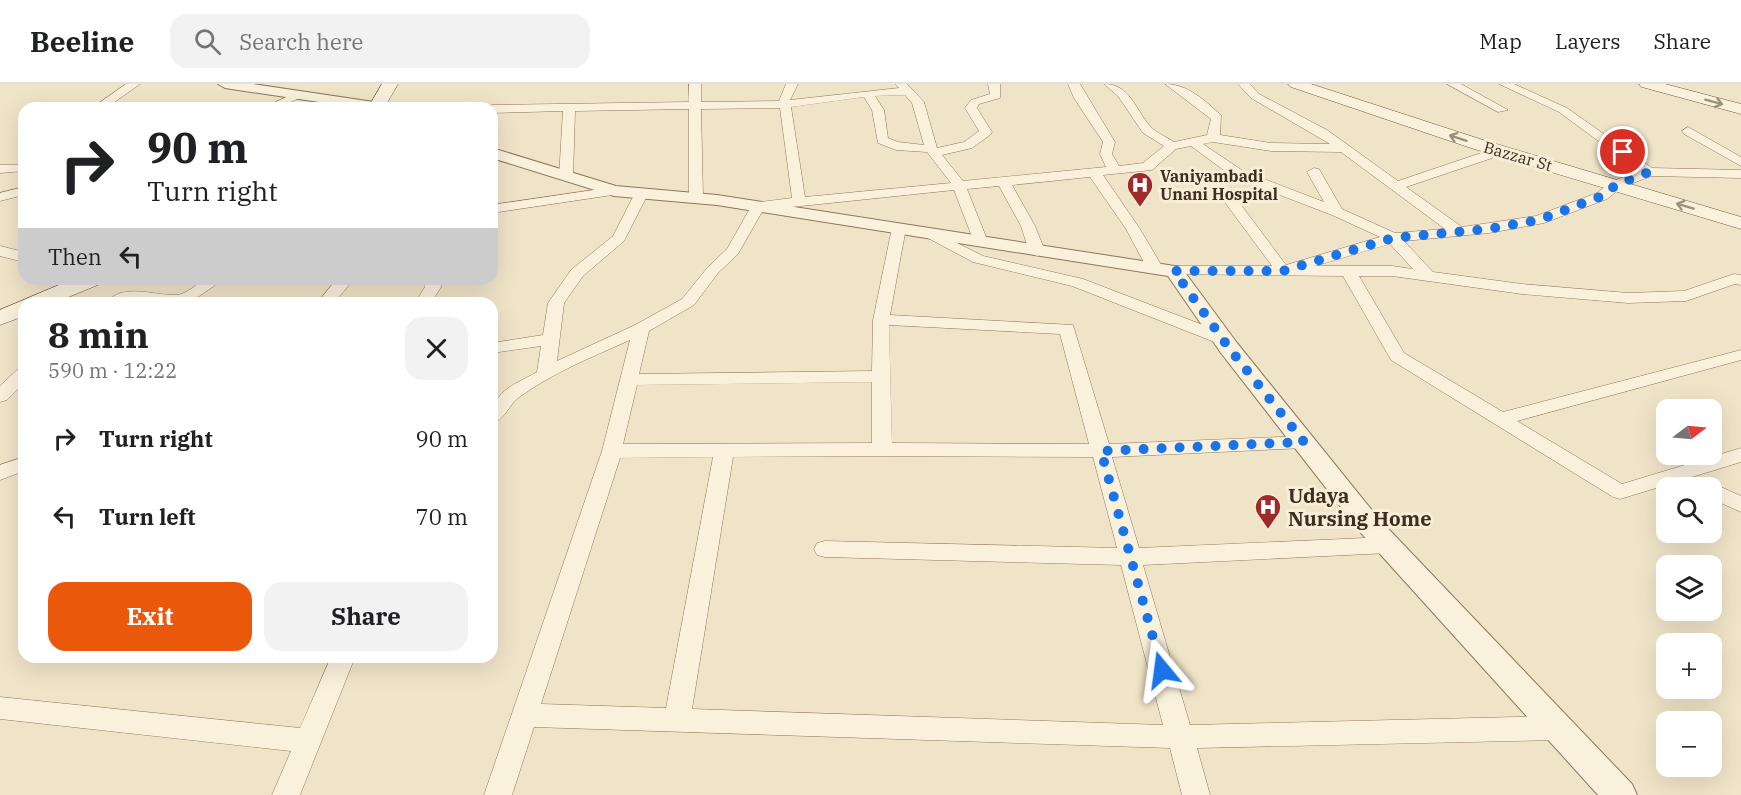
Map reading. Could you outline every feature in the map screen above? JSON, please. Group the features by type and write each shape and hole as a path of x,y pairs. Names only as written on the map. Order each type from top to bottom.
{"main road":[{"path":"378,102 390,84"},
{"name":"Bazzar St","path":"1296,84 1500,151 1741,224"},
{"path":"1654,85 1741,109"},
{"path":"49,297 78,285"},
{"path":"0,318 18,310"}],"street":[{"path":"107,102 134,84"},
{"path":"225,84 343,102"},
{"path":"695,84 696,198"},
{"path":"792,84 784,98 799,202"},
{"path":"867,93 878,110 882,140 896,146 932,151 968,145 986,132 970,108 975,102 996,96 994,84"},
{"path":"1074,84 1080,98 1109,142 1106,154 1114,169"},
{"path":"1110,84 1122,94 1147,130 1172,146"},
{"path":"1171,84 1202,104 1217,118 1214,138"},
{"path":"1244,84 1255,96 1323,133 1458,231"},
{"path":"1453,84 1502,110"},
{"path":"1505,84 1563,110 1649,172"},
{"path":"498,109 785,104 905,88 918,102 932,151 958,185 981,242"},
{"path":"283,102 299,95"},
{"path":"566,177 569,109"},
{"path":"1688,131 1741,162"},
{"path":"758,206 1147,167 1172,146 1214,138 1271,147 1343,148"},
{"path":"1193,142 1238,174 1337,212 1393,238 1427,275"},
{"path":"1396,186 1500,151"},
{"path":"498,155 614,191 758,206 1164,270 1348,270 1427,275 1522,289 1628,298 1686,296 1734,279 1741,279"},
{"path":"0,169 18,168"},
{"path":"1093,171 1133,230 1164,270 1223,339 1388,545 1620,795"},
{"path":"1314,172 1337,212"},
{"path":"1283,271 1393,238 1539,220 1602,196 1616,185 1649,172 1741,175"},
{"path":"1003,180 1028,226 1037,251"},
{"path":"498,208 614,191"},
{"path":"0,197 18,192"},
{"path":"1225,193 1283,271"},
{"path":"546,373 556,303 577,273 619,238 641,194"},
{"path":"498,409 510,394 546,373 640,329 688,302 713,270 733,251 758,206"},
{"path":"882,449 881,320 899,228"},
{"path":"931,234 978,259 1077,282 1223,339"},
{"path":"0,251 18,256"},
{"path":"1348,270 1398,356 1620,492 1741,455"},
{"path":"187,297 206,285"},
{"path":"330,297 341,285"},
{"path":"122,297 152,297"},
{"path":"881,320 1067,329 1196,795"},
{"path":"498,795 612,451 640,329"},
{"path":"498,347 551,339"},
{"path":"1501,419 1741,355"},
{"path":"629,380 882,375"},
{"path":"0,396 18,379"},
{"path":"612,451 882,449 1101,451 1304,442"},
{"path":"677,722 724,450"},
{"path":"0,473 18,466"},
{"path":"1679,474 1685,477"},
{"path":"1722,495 1741,505"},
{"path":"825,549 1130,557 1388,545"},
{"path":"286,795 340,663"},
{"path":"0,708 308,741"},
{"path":"524,715 677,722 1180,737 1558,729"}],"place":[{"name":"Vaniyambadi Unani Hospital","path":"1140,208"},
{"name":"Udaya Nursing Home","path":"1268,530"}],"route":[{"path":"1162,670 1101,451 1304,442 1229,348 1174,271 1228,273 1283,271 1393,238 1488,229 1539,220 1602,196 1616,185 1649,172 1623,152"}]}
